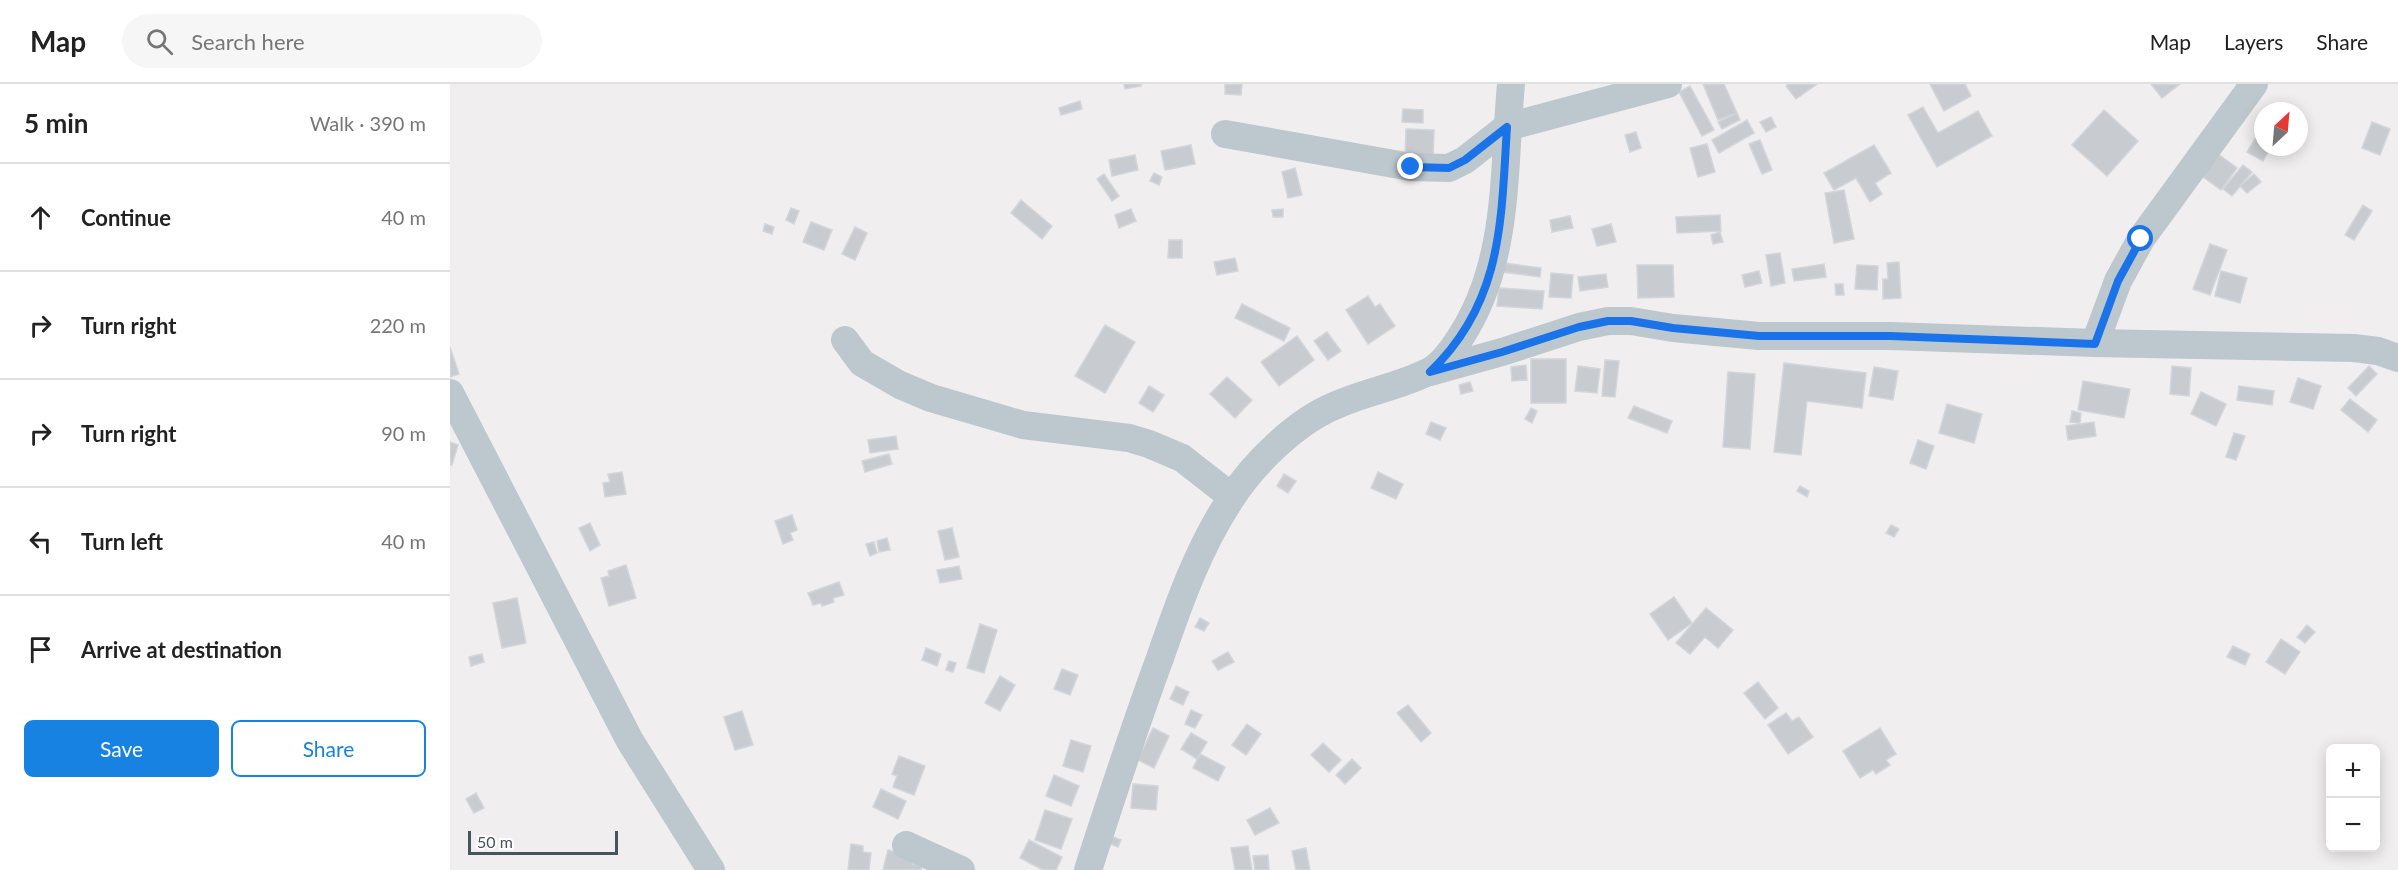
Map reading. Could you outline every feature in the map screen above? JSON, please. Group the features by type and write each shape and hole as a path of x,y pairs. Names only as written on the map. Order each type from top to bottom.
{"street":[{"path":"1430,372 1460,339 1486,286 1501,228 1511,84"},
{"path":"1225,134 1411,167 1449,168 1465,160 1507,127 1668,84"},
{"path":"2095,344 2118,281 2141,239 2162,207 2254,84"},
{"path":"1088,870 1132,735 1181,598 1201,554 1232,497 1282,441 1316,415 1334,406 1430,372 1579,327 1608,321 1631,321 1673,328 1759,336 1890,336 2095,344 2354,348 2378,351 2398,357"},
{"path":"845,340 862,363 920,394 1023,425 1129,438 1149,444 1182,458 1232,497"},
{"path":"450,393 630,741 711,870"},
{"path":"906,845 961,870"}],"building":[{"path":"1124,84 1141,84 1141,86 1125,89"},
{"path":"1225,84 1242,84 1241,95 1225,94"},
{"path":"1703,84 1724,84 1737,113 1718,120"},
{"path":"1788,84 1817,84 1796,99 1786,86"},
{"path":"1930,84 1965,84 1971,96 1944,111"},
{"path":"2151,84 2180,84 2162,98"},
{"path":"1690,86 1714,130 1702,136 1679,92"},
{"path":"1080,101 1082,109 1061,115 1059,108"},
{"path":"1923,107 1938,133 1978,111 1992,136 1937,167 1908,115"},
{"path":"1403,109 1423,110 1423,123 1402,122"},
{"path":"2104,110 2138,141 2107,176 2072,145"},
{"path":"1737,113 1740,120 1722,129 1718,122"},
{"path":"1771,117 1776,127 1766,132 1760,122"},
{"path":"1747,120 1754,133 1719,153 1712,140"},
{"path":"2372,122 2390,129 2380,155 2362,148"},
{"path":"1406,129 1434,130 1433,162 1405,161"},
{"path":"1636,132 1641,148 1630,152 1625,135"},
{"path":"1760,140 1772,170 1762,174 1749,144"},
{"path":"2254,140 2254,156 2247,152"},
{"path":"1707,144 1715,172 1698,177 1690,148"},
{"path":"1191,145 1195,164 1165,170 1161,151"},
{"path":"1874,145 1891,173 1875,183 1882,194 1870,202 1856,178 1834,190 1824,173"},
{"path":"2218,154 2237,168 2221,190 2202,176"},
{"path":"1135,155 1138,170 1112,176 1109,160"},
{"path":"2254,156 2266,156 2263,161"},
{"path":"2243,165 2252,172 2232,196 2223,189"},
{"path":"1295,168 1302,195 1288,198 1282,172"},
{"path":"1154,173 1162,177 1159,185 1150,181"},
{"path":"1104,174 1119,196 1112,201 1097,179"},
{"path":"2254,174 2261,182 2247,193 2240,186"},
{"path":"1844,190 1854,239 1834,243 1825,193"},
{"path":"1021,200 1052,226 1042,239 1011,213"},
{"path":"2363,205 2372,211 2354,240 2345,235"},
{"path":"791,208 799,211 794,224 786,220"},
{"path":"1131,209 1136,221 1119,228 1115,215"},
{"path":"1283,209 1283,217 1273,217 1272,210"},
{"path":"1720,215 1721,231 1677,233 1676,217"},
{"path":"1570,216 1573,228 1552,232 1550,220"},
{"path":"811,222 832,230 824,250 803,242"},
{"path":"765,224 774,227 772,234 763,231"},
{"path":"1611,224 1616,242 1597,246 1592,229"},
{"path":"855,227 867,233 855,260 842,254"},
{"path":"1720,232 1723,242 1713,244 1711,235"},
{"path":"1169,240 1182,240 1182,258 1168,258"},
{"path":"2210,244 2227,250 2210,295 2193,289"},
{"path":"1780,253 1785,283 1771,286 1766,255"},
{"path":"1235,258 1238,271 1217,275 1214,262"},
{"path":"1899,262 1901,298 1883,299 1883,279 1888,279 1887,263"},
{"path":"1504,263 1541,268 1540,277 1503,272"},
{"path":"1824,264 1826,277 1794,281 1792,269"},
{"path":"1637,265 1673,265 1674,297 1638,298"},
{"path":"1857,265 1878,266 1877,290 1855,289"},
{"path":"1759,271 1762,283 1745,287 1742,275"},
{"path":"2221,271 2247,278 2240,303 2215,296"},
{"path":"1551,273 1573,275 1571,298 1549,297"},
{"path":"1606,274 1608,287 1580,291 1578,277"},
{"path":"1835,284 1843,284 1844,295 1836,295"},
{"path":"1499,288 1544,291 1542,309 1497,306"},
{"path":"1368,296 1375,307 1380,304 1395,326 1368,344 1346,310"},
{"path":"1242,304 1290,328 1284,341 1235,318"},
{"path":"1105,325 1135,342 1105,393 1075,376"},
{"path":"1327,332 1341,351 1328,360 1314,341"},
{"path":"1297,336 1314,360 1279,386 1261,362"},
{"path":"450,347 459,374 450,377"},
{"path":"1531,359 1566,359 1566,403 1531,403"},
{"path":"1605,360 1619,361 1615,397 1602,396"},
{"path":"1784,363 1866,373 1862,408 1807,401 1801,455 1774,452"},
{"path":"1526,365 1527,380 1512,381 1511,367"},
{"path":"1578,366 1600,369 1597,393 1575,391"},
{"path":"2172,366 2191,368 2189,396 2170,394"},
{"path":"2369,366 2377,374 2356,396 2348,388"},
{"path":"1874,367 1898,371 1893,400 1869,396"},
{"path":"1728,372 1755,374 1750,449 1723,447"},
{"path":"1227,377 1252,400 1235,418 1210,394"},
{"path":"2298,378 2321,386 2313,409 2290,402"},
{"path":"2083,381 2130,389 2124,418 2078,410"},
{"path":"1470,382 1473,391 1461,394 1459,385"},
{"path":"1149,386 1164,395 1153,412 1139,403"},
{"path":"2239,386 2274,391 2272,405 2237,400"},
{"path":"2201,392 2226,404 2216,426 2191,414"},
{"path":"2350,399 2377,420 2368,432 2341,410"},
{"path":"1947,404 1982,414 1974,443 1939,433"},
{"path":"1634,406 1672,421 1667,433 1628,418"},
{"path":"1531,408 1537,411 1532,423 1525,419"},
{"path":"2072,411 2081,413 2080,423 2070,422"},
{"path":"1431,422 1446,428 1440,440 1426,434"},
{"path":"2094,422 2096,436 2068,440 2066,426"},
{"path":"2234,433 2245,436 2236,460 2226,457"},
{"path":"896,436 898,449 870,453 868,440"},
{"path":"1918,440 1934,446 1926,469 1910,463"},
{"path":"450,442 458,445 452,465 450,465"},
{"path":"889,454 892,464 865,472 862,461"},
{"path":"622,472 626,494 605,497 603,483 610,482 608,474"},
{"path":"1378,472 1403,484 1396,499 1371,488"},
{"path":"1284,474 1296,481 1288,493 1277,486"},
{"path":"1800,486 1809,491 1807,497 1797,491"},
{"path":"792,515 797,530 790,533 793,540 783,544 775,521"},
{"path":"590,523 600,545 590,551 579,528"},
{"path":"1891,525 1899,529 1894,537 1886,533"},
{"path":"952,528 959,557 945,560 938,531"},
{"path":"887,538 890,550 879,552 877,541"},
{"path":"874,542 877,553 870,556 866,544"},
{"path":"626,565 636,598 609,606 601,578 609,576 608,571"},
{"path":"959,566 962,579 940,583 937,570"},
{"path":"839,582 844,595 833,598 834,602 822,606 821,603 813,605 808,593"},
{"path":"1674,597 1692,623 1668,640 1650,614"},
{"path":"517,598 526,643 502,648 493,603"},
{"path":"1706,608 1733,630 1718,648 1705,637 1690,654 1676,643"},
{"path":"1200,618 1209,623 1204,631 1195,627"},
{"path":"980,624 997,630 984,673 967,668"},
{"path":"2307,625 2315,632 2305,643 2297,637"},
{"path":"2281,639 2300,652 2285,674 2266,662"},
{"path":"2233,646 2250,654 2245,665 2227,657"},
{"path":"926,648 941,654 937,666 922,660"},
{"path":"1228,652 1234,662 1218,670 1212,661"},
{"path":"482,654 484,662 471,666 469,657"},
{"path":"949,661 956,663 953,672 946,670"},
{"path":"1062,669 1078,675 1070,695 1054,689"},
{"path":"1000,676 1015,685 1000,711 985,703"},
{"path":"1758,682 1778,708 1765,719 1744,693"},
{"path":"1176,686 1189,692 1183,705 1170,699"},
{"path":"1408,705 1431,733 1421,742 1397,713"},
{"path":"1191,710 1202,715 1195,728 1185,724"},
{"path":"742,711 753,745 735,750 724,717"},
{"path":"1786,713 1792,721 1799,717 1813,737 1788,754 1768,725"},
{"path":"1247,724 1261,734 1246,755 1232,745"},
{"path":"1153,728 1169,736 1154,768 1138,760"},
{"path":"1880,728 1896,754 1886,760 1890,765 1876,774 1873,770 1860,778 1843,751"},
{"path":"1191,733 1207,742 1197,759 1181,749"},
{"path":"1071,740 1091,746 1083,772 1063,766"},
{"path":"1323,743 1341,760 1329,772 1311,755"},
{"path":"1200,754 1225,767 1218,781 1193,768"},
{"path":"899,756 925,766 914,795 893,787 897,776 892,774"},
{"path":"1352,759 1361,768 1345,784 1336,775"},
{"path":"1054,775 1079,786 1071,806 1046,796"},
{"path":"1133,784 1158,786 1156,810 1131,808"},
{"path":"881,789 906,801 898,819 873,807"},
{"path":"476,793 484,808 474,813 466,799"},
{"path":"1270,808 1279,823 1255,835 1247,820"},
{"path":"1045,810 1072,819 1061,849 1035,840"},
{"path":"1111,836 1121,840 1118,847 1108,843"},
{"path":"1029,840 1062,857 1056,870 1043,870 1020,858"},
{"path":"851,844 863,846 863,852 871,853 869,870 848,870"},
{"path":"1248,846 1252,870 1235,870 1231,848"},
{"path":"1306,848 1310,870 1296,870 1292,851"},
{"path":"888,850 914,857 912,864 922,866 921,870 883,870"},
{"path":"1268,855 1269,870 1255,870 1253,856"}],"route":[{"path":"1411,167 1449,168 1465,160 1507,127 1501,228 1486,286 1465,331 1454,347 1430,372 1579,327 1608,321 1631,321 1721,334 1759,336 1890,336 2095,344 2118,281 2141,239"}]}
